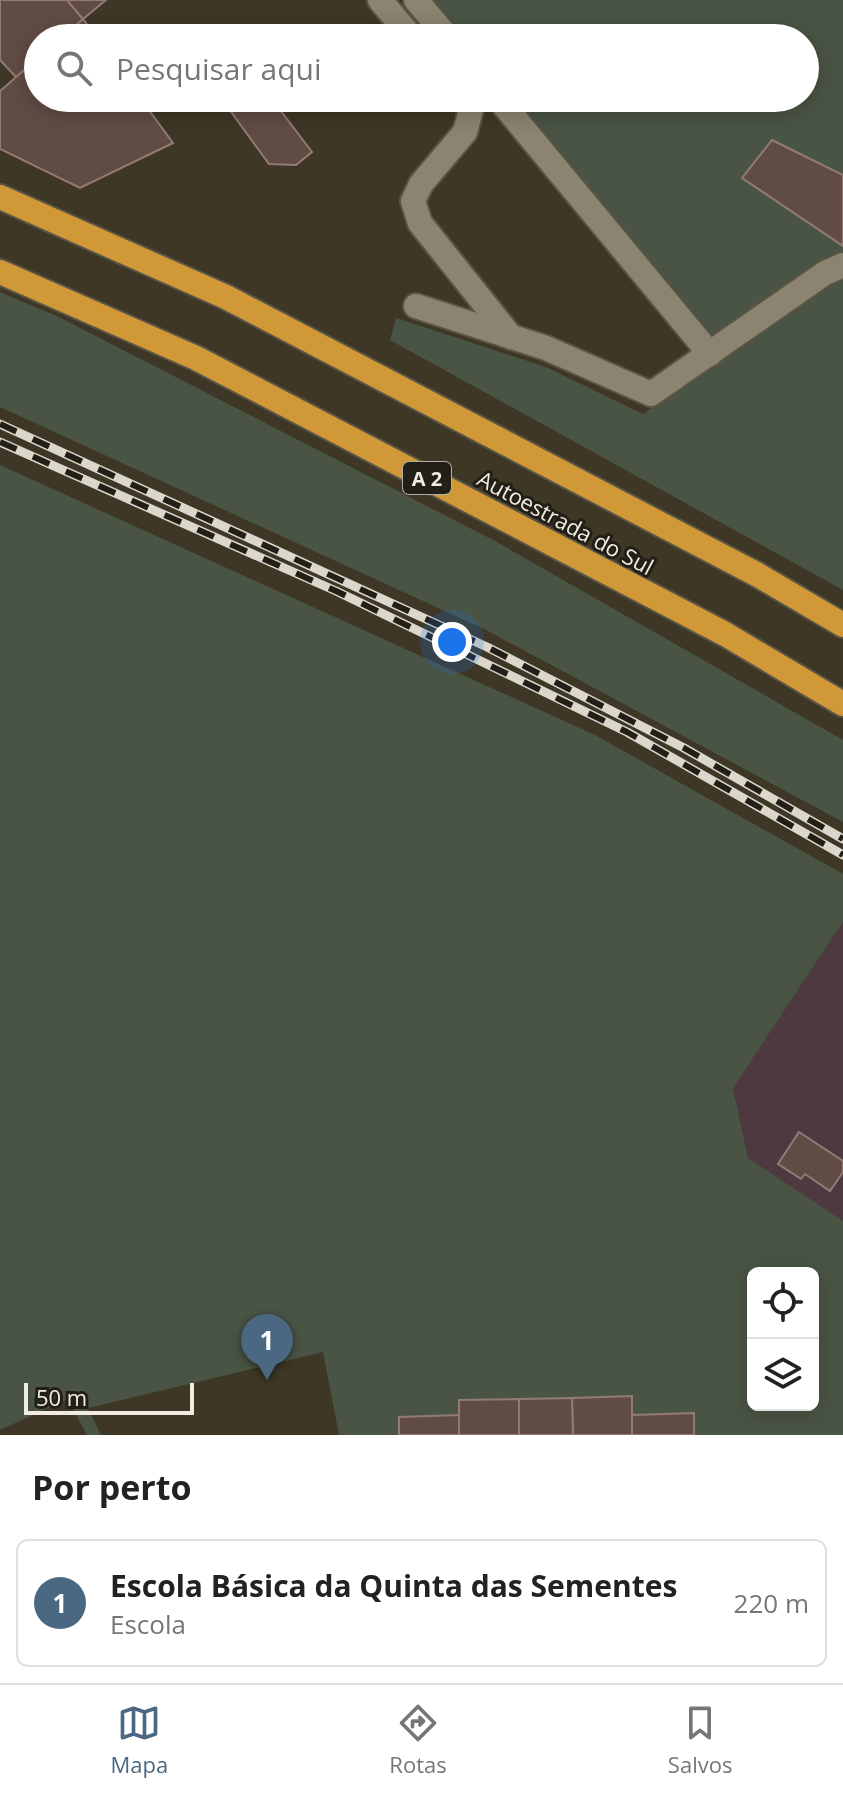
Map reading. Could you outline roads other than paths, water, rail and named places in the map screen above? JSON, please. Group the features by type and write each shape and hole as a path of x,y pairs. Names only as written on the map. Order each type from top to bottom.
{"highway":[{"name":"Autoestrada do Sul","path":"0,197 226,297 758,575 843,625"},
{"name":"Autoestrada do Sul","path":"0,272 196,358 725,634 843,704"}],"lane":[{"path":"380,0 400,24"},
{"path":"416,0 436,24"},
{"path":"470,112 465,132 421,184 413,201 420,223 511,337"},
{"path":"510,112 710,354"},
{"path":"416,306 511,337 651,394 834,269"}],"railway":[{"path":"0,424 487,647 684,748 843,839"},
{"path":"0,442 336,591 627,732 843,855"}],"place":[{"name":"Escola Básica da Quinta das Sementes","path":"267,1380"}]}
